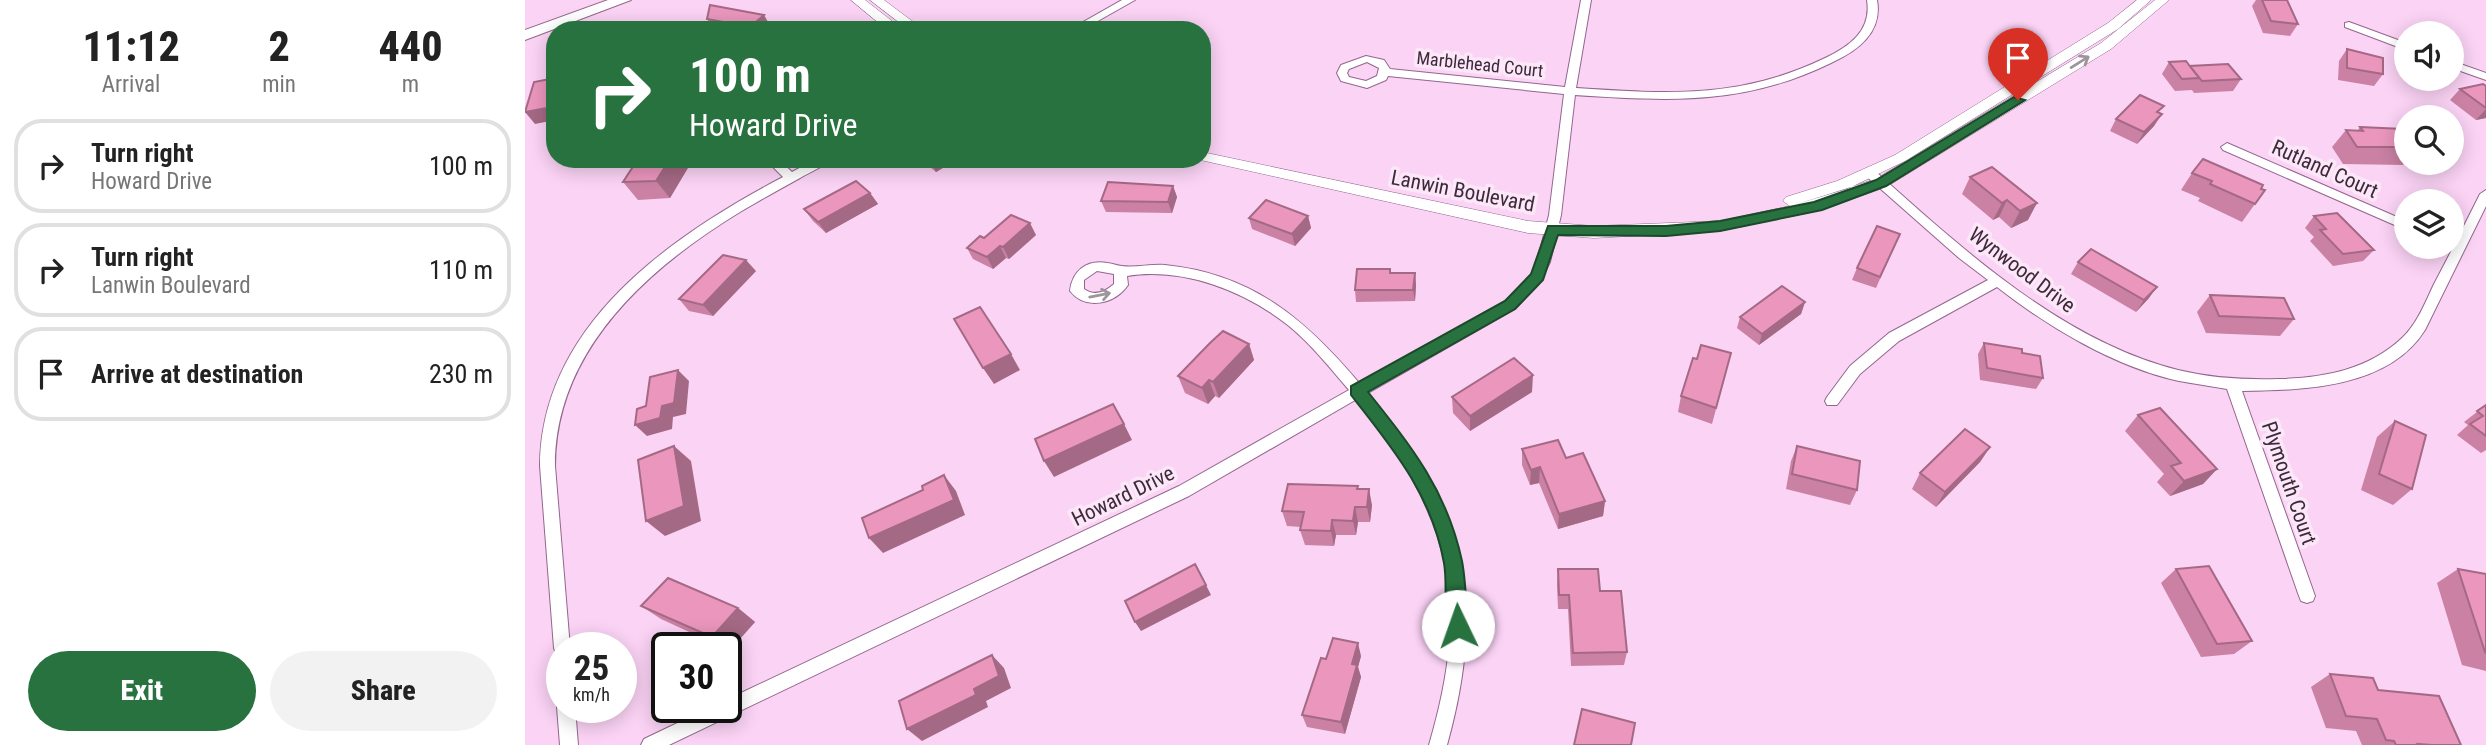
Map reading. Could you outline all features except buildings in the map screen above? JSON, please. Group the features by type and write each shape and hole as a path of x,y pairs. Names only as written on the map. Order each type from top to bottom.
{"main road":[{"path":"525,25 596,0"},
{"path":"564,21 623,0"},
{"path":"525,35 546,28"}],"street":[{"path":"857,0 886,21"},
{"path":"876,0 905,21"},
{"path":"1091,21 1130,0"},
{"name":"Howard Drive","path":"650,745 1184,491 1510,305 1537,276 1553,224 1570,91 1586,0"},
{"name":"Marblehead Court","path":"1386,72 1570,91 1691,97 1778,84 1803,75 1863,38 1874,17 1872,0"},
{"name":"Lanwin Boulevard","path":"1876,178 1900,158 2113,26 2145,0"},
{"name":"Lanwin Boulevard","path":"1211,159 1484,219 1666,231 1720,226 1817,206 1876,178 2106,46 2163,0"},
{"path":"2349,25 2394,42"},
{"path":"2464,69 2486,77"},
{"name":"Rutland Court","path":"2227,147 2394,221"},
{"name":"Lanwin Boulevard","path":"1211,149 1553,224"},
{"path":"780,168 791,178"},
{"path":"561,632 547,454 559,397 574,363 595,329 621,298 663,258 705,226 809,168"},
{"name":"Wynwood Drive","path":"1876,178 1996,282 2047,318 2088,342 2165,371 2232,384 2288,386 2324,382 2383,361 2403,347 2418,330 2450,259"},
{"name":"Wynwood Drive","path":"2464,232 2486,194"},
{"path":"1120,271 1153,269 1185,274 1215,281 1269,304 1313,340 1405,450 1428,488 1443,524 1453,564 1458,606 1458,645 1452,693 1438,745"},
{"path":"1832,401 1855,370 1894,337 1996,282"},
{"name":"Plymouth Court","path":"2232,384 2307,596"},
{"path":"567,723 569,745"}],"route":[{"path":"1458,626 1453,564 1443,524 1428,488 1412,459 1357,391 1510,305 1526,291 1537,276 1553,230 1666,231 1720,226 1817,206 1881,183 2018,100"}]}
